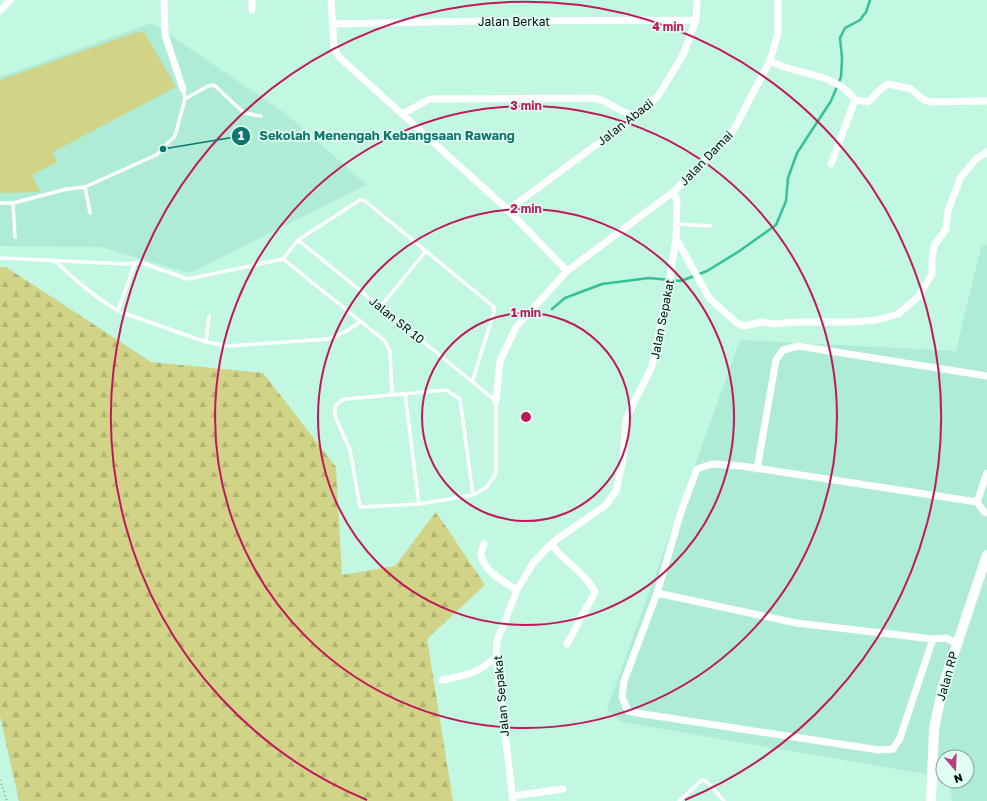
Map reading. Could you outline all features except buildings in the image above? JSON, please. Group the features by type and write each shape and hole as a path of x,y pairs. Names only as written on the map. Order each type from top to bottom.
{"street":[{"path":"0,11 10,0"},
{"path":"164,0 165,35 183,89"},
{"path":"252,0 252,10"},
{"path":"331,0 334,47 339,57 508,210 567,271"},
{"name":"Jalan Abadi","path":"508,210 634,117 658,96 683,56 696,20 697,0"},
{"name":"Jalan Damai","path":"496,401 500,360 516,327 567,271 673,192 700,166 734,129 770,61 778,33 778,0"},
{"name":"Jalan Berkat","path":"332,24 494,21 696,20"},
{"path":"770,61 778,65 836,83 851,94 855,100 868,102 888,84 911,89 921,98 930,102 987,101"},
{"path":"402,114 430,99 593,98 602,100 634,117"},
{"path":"831,164 855,100"},
{"path":"676,238 709,298 737,323 744,326 762,322 773,324 877,320 898,314 918,297 932,274 934,246 946,229 948,210 961,177 976,159 987,152"},
{"name":"Jalan Sepakat","path":"512,798 496,657 498,641 516,590 533,563 551,544 606,506 616,491 623,459 626,419 652,366 669,284 676,238 677,200 673,192"},
{"path":"757,469 776,360 784,350 798,346 987,376"},
{"path":"932,639 900,738 893,749 879,750 643,714 628,711 622,698 624,681 657,593 680,512 697,469 712,464 742,466 977,502 984,512 987,513"},
{"path":"977,502 987,473"},
{"path":"484,544 481,553 485,563 498,579 516,590"},
{"path":"551,544 556,552 590,582 595,592 567,644"},
{"name":"Jalan RP","path":"931,801 934,729 943,686 956,643 987,555"},
{"path":"657,593 796,623 932,639 946,638 956,643"},
{"path":"442,680 477,672 496,657"},
{"path":"512,798 563,789"}],"lane":[{"path":"185,99 208,86 214,85 244,113 262,116"},
{"path":"0,203 12,203 66,188 85,187 156,155 175,136 185,99 183,89"},
{"path":"85,187 90,213"},
{"path":"0,258 126,264 142,263 188,279 283,259 298,240 357,201 362,200 494,307 494,312 472,382"},
{"path":"12,203 15,238"},
{"path":"676,224 711,226"},
{"name":"Jalan SR 10","path":"298,240 496,401"},
{"path":"380,307 426,251"},
{"path":"283,259 385,341 390,351 392,395"},
{"path":"54,260 76,282 97,298 118,311 206,342 228,346 328,339 347,331 361,321"},
{"path":"118,311 136,263"},
{"path":"206,342 209,316"},
{"path":"473,495 460,399 446,390 342,400 335,406 335,416 350,450 360,507 419,504 473,495 487,487 496,472 496,401"},
{"path":"405,394 419,504"},
{"path":"679,801 702,780 706,781 724,801"}],"path":[{"path":"0,780 7,801"}],"shaded area":[{"path":"152,23 285,113 367,185 189,273 101,247 0,246 0,77"},
{"path":"987,245 987,801 952,801 951,789 975,789 975,749 935,749 935,776 622,722 607,709 740,340 956,351 981,247"}],"green space":[{"path":"144,32 176,87 53,152 57,162 32,175 40,192 0,193 0,80 134,33"},
{"path":"0,267 6,267 151,362 263,373 336,467 342,575 395,566 436,512 485,585 427,639 453,801 19,801 0,716"}],"waterway":[{"path":"552,309 565,298 602,284 649,278 681,281 707,271 738,252 776,225 786,201 788,178 797,153 831,101 841,77 842,58 840,38 845,28 860,20 866,12 870,0"}],"place":[{"name":"Sekolah Menengah Kebangsaan Rawang","path":"163,149"}]}
